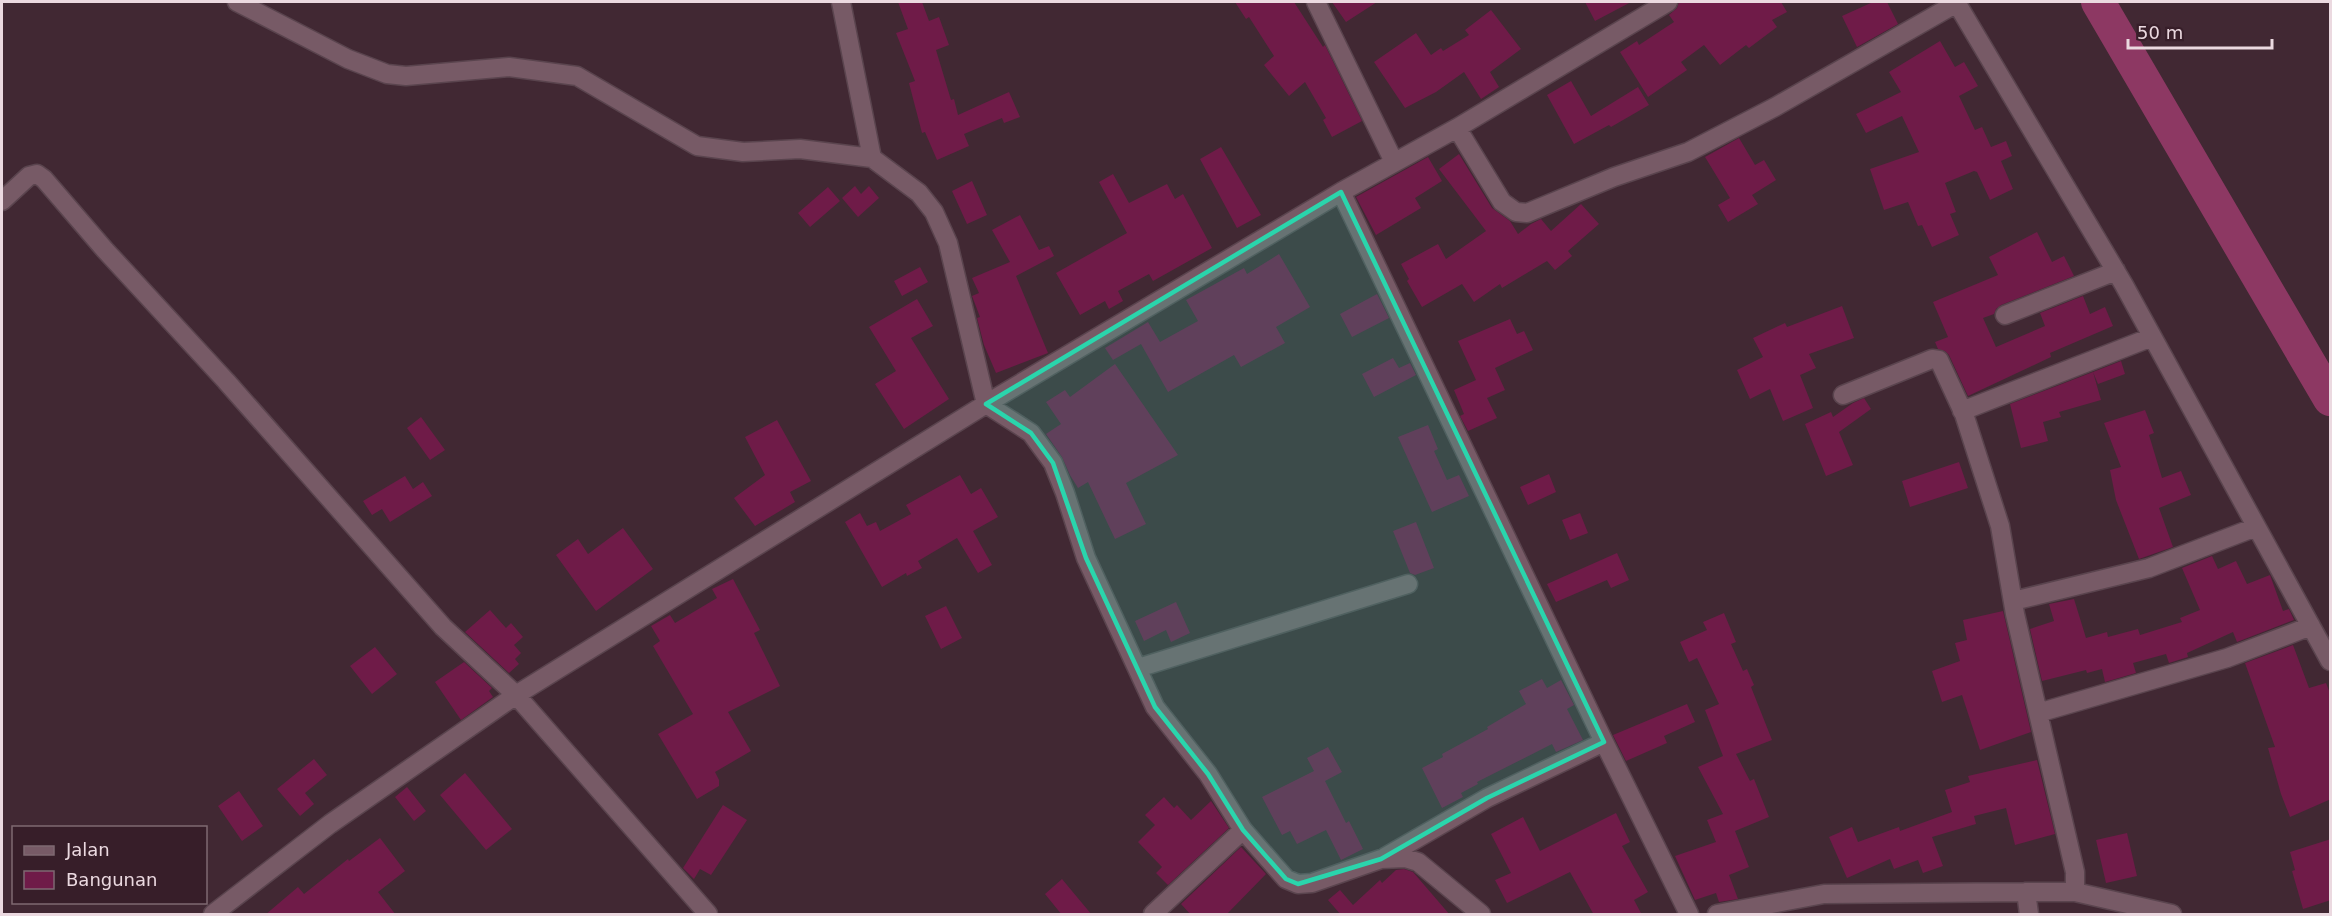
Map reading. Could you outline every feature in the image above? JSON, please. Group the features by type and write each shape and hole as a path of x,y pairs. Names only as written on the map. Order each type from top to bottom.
{"street":[{"path":"237,2 348,59 387,74 406,76 509,67 577,76 697,146 743,152 800,149 872,158 919,193 934,212 948,243 986,404 1031,433 1053,463 1086,558 1155,707 1208,774 1243,830 1286,879 1298,884 1312,883 1381,859 1487,798 1604,742"},
{"path":"841,2 872,158"},
{"path":"1316,2 1394,162"},
{"path":"213,915 330,824 516,695 986,404 1341,192 1457,128 1668,2"},
{"path":"1457,128 1502,202 1516,212 1527,213 1614,177 1688,152 1775,107 1956,2 2115,271 2331,661"},
{"path":"2,201 28,176 37,174 44,179 443,627 516,695 708,915"},
{"path":"1341,192 1689,915"},
{"path":"2005,315 2115,271"},
{"path":"1962,411 2152,337"},
{"path":"1843,395 1936,359 1941,363 1962,411 2000,526 2013,601 2075,872 2075,892"},
{"path":"2013,601 2149,568 2256,527"},
{"path":"1138,668 1408,584"},
{"path":"2038,713 2227,658 2311,626"},
{"path":"1153,915 1243,830"},
{"path":"1381,859 1405,858 1418,862 1481,915"},
{"path":"2026,892 2029,915"},
{"path":"1717,915 1793,907 1824,894 2075,892 2172,915"}],"highlighted area":[{"path":"1341,192 1604,742 1487,798 1381,859 1298,884 1286,879 1243,830 1208,774 1155,707 1086,558 1053,463 1031,433 986,404"}],"building":[{"path":"898,2 922,2 929,21 939,17 949,45 936,50 951,100 954,99 958,115 1009,92 1020,117 1004,123 1002,118 964,134 969,146 937,160 925,132 922,133 909,83 915,81 896,33 908,29"},
{"path":"1235,2 1294,2 1323,47 1325,45 1362,121 1332,137 1323,120 1326,118 1305,82 1289,96 1264,65 1274,56 1249,17 1246,19"},
{"path":"1332,2 1377,2 1346,22"},
{"path":"1585,2 1631,2 1595,21"},
{"path":"1679,2 1781,2 1787,12 1772,20 1777,27 1749,48 1746,45 1720,65 1704,45 1681,62 1687,70 1648,97 1620,52 1637,41 1639,45 1674,22 1669,15 1677,8"},
{"path":"1873,2 1887,2 1898,24 1857,47 1842,16"},
{"path":"1491,10 1521,49 1490,72 1499,87 1481,99 1464,72 1436,92 1405,108 1374,62 1416,33 1431,55 1441,48 1443,51 1469,35 1465,30"},
{"path":"1940,41 1955,67 1964,62 1978,86 1959,96 1975,130 1982,127 1991,147 2006,141 2012,156 2001,161 2013,189 1990,200 1977,172 1974,171 1945,183 1956,212 1950,214 1959,235 1932,247 1922,225 1918,226 1908,202 1884,210 1870,169 1919,152 1902,116 1866,133 1856,114 1901,92 1889,72"},
{"path":"1571,81 1591,116 1638,87 1649,105 1611,127 1609,125 1574,144 1547,95"},
{"path":"1739,138 1755,165 1764,160 1776,180 1752,195 1758,204 1728,222 1718,205 1730,198 1705,157"},
{"path":"1221,147 1261,215 1237,228 1200,159"},
{"path":"1459,154 1492,208 1510,221 1518,234 1541,219 1551,231 1581,204 1599,224 1568,251 1572,256 1555,270 1547,261 1502,288 1500,284 1474,302 1462,284 1422,307 1407,281 1409,279 1401,264 1438,244 1446,259 1486,231 1439,169"},
{"path":"1428,157 1442,181 1415,198 1421,208 1376,235 1356,197"},
{"path":"1113,174 1129,203 1167,184 1175,199 1183,194 1212,248 1153,281 1149,274 1118,291 1123,301 1109,309 1105,301 1080,315 1056,273 1127,233 1099,182"},
{"path":"972,181 987,215 967,224 952,191"},
{"path":"855,186 861,194 869,186 879,198 858,217 842,198"},
{"path":"828,187 840,201 810,227 798,213"},
{"path":"1020,215 1039,250 1049,246 1054,256 1016,276 1048,353 996,373 984,345 977,318 980,317 972,296 979,293 972,278 1010,262 992,230"},
{"path":"2037,232 2052,262 2064,256 2074,276 2001,305 1994,314 1983,318 1996,347 2045,326 2040,313 2083,296 2090,314 2105,307 2113,326 2050,353 2051,357 1968,396 1949,355 1938,349 1935,342 1948,337 1933,302 1998,275 1989,257"},
{"path":"1279,254 1310,307 1276,327 1285,343 1241,367 1234,355 1168,392 1141,344 1113,360 1105,348 1148,322 1160,342 1198,321 1186,300 1244,268 1247,274"},
{"path":"920,267 928,282 902,296 894,281"},
{"path":"1377,294 1389,318 1352,337 1340,314"},
{"path":"917,299 933,326 911,338 949,399 904,429 875,384 896,371 869,327"},
{"path":"1842,306 1854,338 1809,354 1816,368 1800,375 1813,408 1783,421 1770,389 1750,399 1737,370 1763,357 1753,338 1785,323 1787,327"},
{"path":"1510,319 1517,334 1524,331 1533,350 1495,368 1505,390 1487,398 1497,418 1468,431 1460,416 1464,414 1454,390 1476,380 1458,341"},
{"path":"1393,358 1399,368 1410,363 1416,375 1374,397 1362,374"},
{"path":"2121,361 2125,374 2098,384 2093,372"},
{"path":"1115,364 1178,455 1126,483 1146,524 1115,539 1088,482 1078,488 1062,457 1046,434 1061,424 1046,402 1065,390 1070,397"},
{"path":"2093,372 2101,400 2059,412 2061,417 2043,422 2048,441 2021,448 2010,404"},
{"path":"1864,398 1871,409 1839,432 1853,465 1826,476 1805,424 1831,412 1833,417"},
{"path":"2145,410 2154,433 2149,435 2162,478 2181,471 2191,495 2159,508 2173,547 2139,559 2116,500 2110,470 2121,467 2104,423"},
{"path":"421,417 445,450 430,460 407,428"},
{"path":"777,420 811,481 790,492 795,502 755,526 734,498 765,475 745,437"},
{"path":"1428,425 1438,449 1434,451 1447,480 1459,475 1469,496 1432,512 1398,437"},
{"path":"1959,462 1968,488 1910,507 1902,481"},
{"path":"1549,474 1556,492 1528,505 1520,487"},
{"path":"960,475 971,494 981,488 998,517 973,531 992,565 978,573 957,538 918,561 922,568 907,576 906,573 882,587 845,522 860,513 867,526 876,522 880,531 911,514 906,505"},
{"path":"405,476 413,489 423,482 432,496 390,522 382,509 372,515 363,501"},
{"path":"1580,513 1588,533 1570,540 1562,520"},
{"path":"1416,522 1434,568 1415,575 1410,573 1393,531"},
{"path":"623,528 653,569 596,611 556,555 578,539 588,554"},
{"path":"1617,553 1629,580 1611,588 1607,580 1556,602 1547,584"},
{"path":"2212,556 2218,569 2236,561 2247,584 2270,575 2283,611 2289,609 2294,620 2237,642 2233,632 2187,653 2188,657 2169,663 2166,654 2133,663 2136,673 2105,682 2102,669 2087,673 2086,670 2042,681 2030,629 2054,621 2049,604 2074,599 2086,638 2107,632 2108,637 2138,629 2140,635 2182,622 2180,618 2200,610 2182,568"},
{"path":"733,579 760,630 754,633 780,686 728,712 751,751 715,772 719,786 697,799 658,734 693,714 653,646 660,641 651,626 670,615 675,623 717,598 712,589"},
{"path":"1176,602 1190,633 1171,642 1166,630 1144,641 1135,621"},
{"path":"946,606 962,638 941,649 925,616"},
{"path":"490,610 506,628 511,623 523,637 514,645 521,653 515,659 519,664 509,673 465,632"},
{"path":"2003,611 2031,732 1980,750 1962,695 1942,702 1932,671 1960,661 1955,643 1967,640 1963,620"},
{"path":"1724,613 1736,642 1731,644 1743,671 1747,669 1754,685 1751,687 1772,740 1736,754 1750,781 1754,779 1769,817 1735,831 1749,867 1729,875 1738,899 1719,902 1716,893 1695,900 1675,856 1716,842 1707,820 1723,814 1698,767 1723,756 1705,710 1719,704 1697,658 1689,662 1680,642 1707,630 1703,622"},
{"path":"2293,645 2309,688 2326,683 2331,696 2331,799 2290,817 2268,748 2275,747 2245,663"},
{"path":"375,647 397,674 372,694 350,666"},
{"path":"464,662 492,688 489,691 493,697 461,720 435,682"},
{"path":"1542,679 1547,688 1561,680 1574,705 1567,709 1583,740 1556,752 1552,744 1477,782 1478,784 1461,793 1463,797 1442,808 1422,768 1526,704 1519,691"},
{"path":"1687,704 1695,722 1664,736 1667,743 1626,761 1613,735"},
{"path":"1328,747 1342,772 1325,781 1346,823 1349,821 1363,849 1341,860 1326,830 1297,844 1290,831 1282,835 1262,797 1314,771 1307,758"},
{"path":"314,759 327,775 305,793 314,804 300,816 277,789"},
{"path":"2037,760 2055,834 2015,845 2006,808 1974,816 1976,824 1932,837 1943,866 1923,873 1918,860 1894,869 1890,859 1847,878 1829,837 1852,827 1858,842 1899,827 1900,831 1952,812 1945,790 1970,782 1968,776"},
{"path":"465,773 512,829 486,850 440,795"},
{"path":"407,787 426,811 414,821 395,797"},
{"path":"239,791 263,826 242,841 218,806"},
{"path":"1164,797 1174,808 1177,805 1191,820 1211,801 1229,828 1168,885 1156,873 1162,867 1138,842 1155,825 1145,815"},
{"path":"723,805 747,820 711,875 700,869 694,879 683,868"},
{"path":"1616,813 1630,842 1622,846 1648,892 1634,900 1642,915 1594,915 1570,872 1507,903 1495,880 1511,873 1491,834 1523,817 1540,851"},
{"path":"2127,833 2137,876 2106,883 2096,840"},
{"path":"380,838 405,871 378,892 396,915 265,915 298,887 304,894 348,859 349,861"},
{"path":"2331,839 2331,900 2303,909 2292,871 2295,870 2290,852"},
{"path":"1241,847 1266,874 1226,915 1191,915 1181,904"},
{"path":"1404,869 1413,872 1450,915 1341,915 1328,900 1340,890 1353,905 1380,880 1382,883 1396,870"},
{"path":"1062,879 1092,915 1062,915 1045,894"}],"waterway":[{"path":"2098,2 2330,399"}]}
